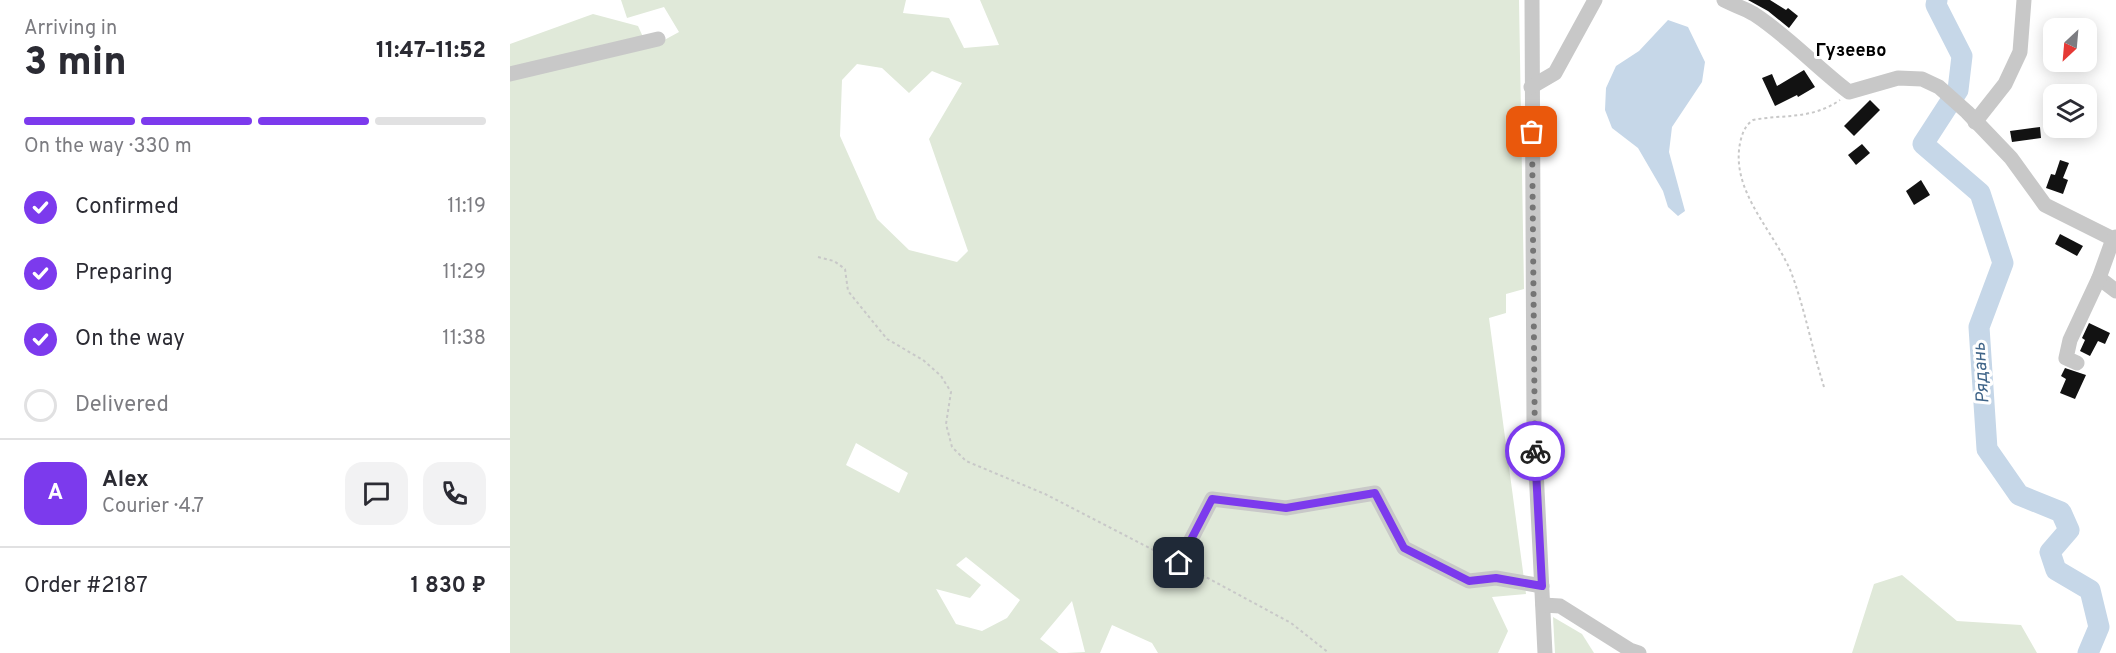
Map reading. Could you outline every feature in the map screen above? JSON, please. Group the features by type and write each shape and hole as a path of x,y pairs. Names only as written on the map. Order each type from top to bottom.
{"street":[{"path":"1532,0 1533,428 1545,653"},
{"path":"1531,87 1555,73 1595,0"},
{"path":"1724,0 1753,14 1849,92 1898,78 1922,78 1939,87 2011,158 2045,205 2114,238 2099,278 2070,340 2066,358 2077,363"},
{"path":"1971,117 2005,84 2020,52 2024,0"},
{"path":"510,74 658,39"},
{"path":"2099,278 2116,291"},
{"path":"1179,563 1212,499 1286,508 1375,493 1404,548 1469,581 1496,578 1542,586"},
{"path":"1543,605 1560,606 1630,650 1639,653"}],"path":[{"path":"1824,387 1791,273 1781,250 1754,208 1743,184 1738,152 1743,132 1753,120 1780,119 1815,112 1839,101 1849,92"},
{"path":"818,257 834,261 845,269 848,291 887,339 923,360 941,376 951,392 946,424 952,447 966,461 1046,494 1179,563 1292,623 1329,653"}],"green space":[{"path":"621,0 906,0 903,13 949,18 964,48 999,45 980,0 1519,0 1524,289 1506,294 1506,313 1489,318 1526,594 1492,597 1508,631 1498,653 1158,653 1152,643 1112,625 1100,653 1066,653 1085,652 1072,601 1040,639 1059,653 510,653 510,78 657,44 679,32 664,7 627,18","holes":["857,64 882,68 909,93 932,71 962,83 929,139 968,251 957,262 909,250 877,219 840,136 842,80","856,443 908,473 899,493 846,465","966,557 1020,600 1007,618 982,631 956,624 936,589 970,598 981,585 956,565"]},
{"path":"593,14 638,26 643,37 510,71 510,44"},
{"path":"1902,575 1957,621 2021,625 2037,653 1852,653 1874,584"},
{"path":"1553,617 1582,634 1594,653 1555,653"}],"water":[{"path":"1668,20 1688,27 1705,62 1702,82 1672,127 1669,152 1685,211 1678,216 1668,207 1663,191 1638,148 1612,128 1605,110 1606,88 1616,66 1639,51"}],"building":[{"path":"1748,0 1770,0 1786,10 1788,8 1798,16 1789,28 1768,11"},
{"path":"1804,70 1815,87 1775,106 1762,78 1772,74 1777,86"},
{"path":"1870,100 1880,110 1854,136 1844,126"},
{"path":"2040,127 2041,138 2012,142 2010,131"},
{"path":"1862,144 1870,153 1856,165 1848,155"},
{"path":"2060,160 2069,163 2063,178 2068,180 2063,194 2046,188 2051,174 2055,175"},
{"path":"1921,180 1930,195 1914,205 1906,191"},
{"path":"2060,234 2083,246 2077,256 2055,244"},
{"path":"2089,323 2110,333 2105,344 2098,341 2090,356 2080,351 2085,340 2082,338"},
{"path":"2065,368 2086,375 2075,399 2060,393 2066,379 2061,376"}],"waterway":[{"name":"Рядань","path":"1937,0 1936,5 1962,56 1958,90 1923,144 1980,193 2003,263 1979,327 1987,449 2019,495 2061,512 2069,530 2050,552 2056,570 2090,590 2099,627 2088,653"}],"way so far":[{"path":"1532,132 1535,451"}],"district":[{"name":"Гузеево","path":"1851,51"}],"route":[{"path":"1179,563 1212,499 1286,508 1375,493 1404,548 1469,581 1496,578 1542,586 1535,451"}]}
